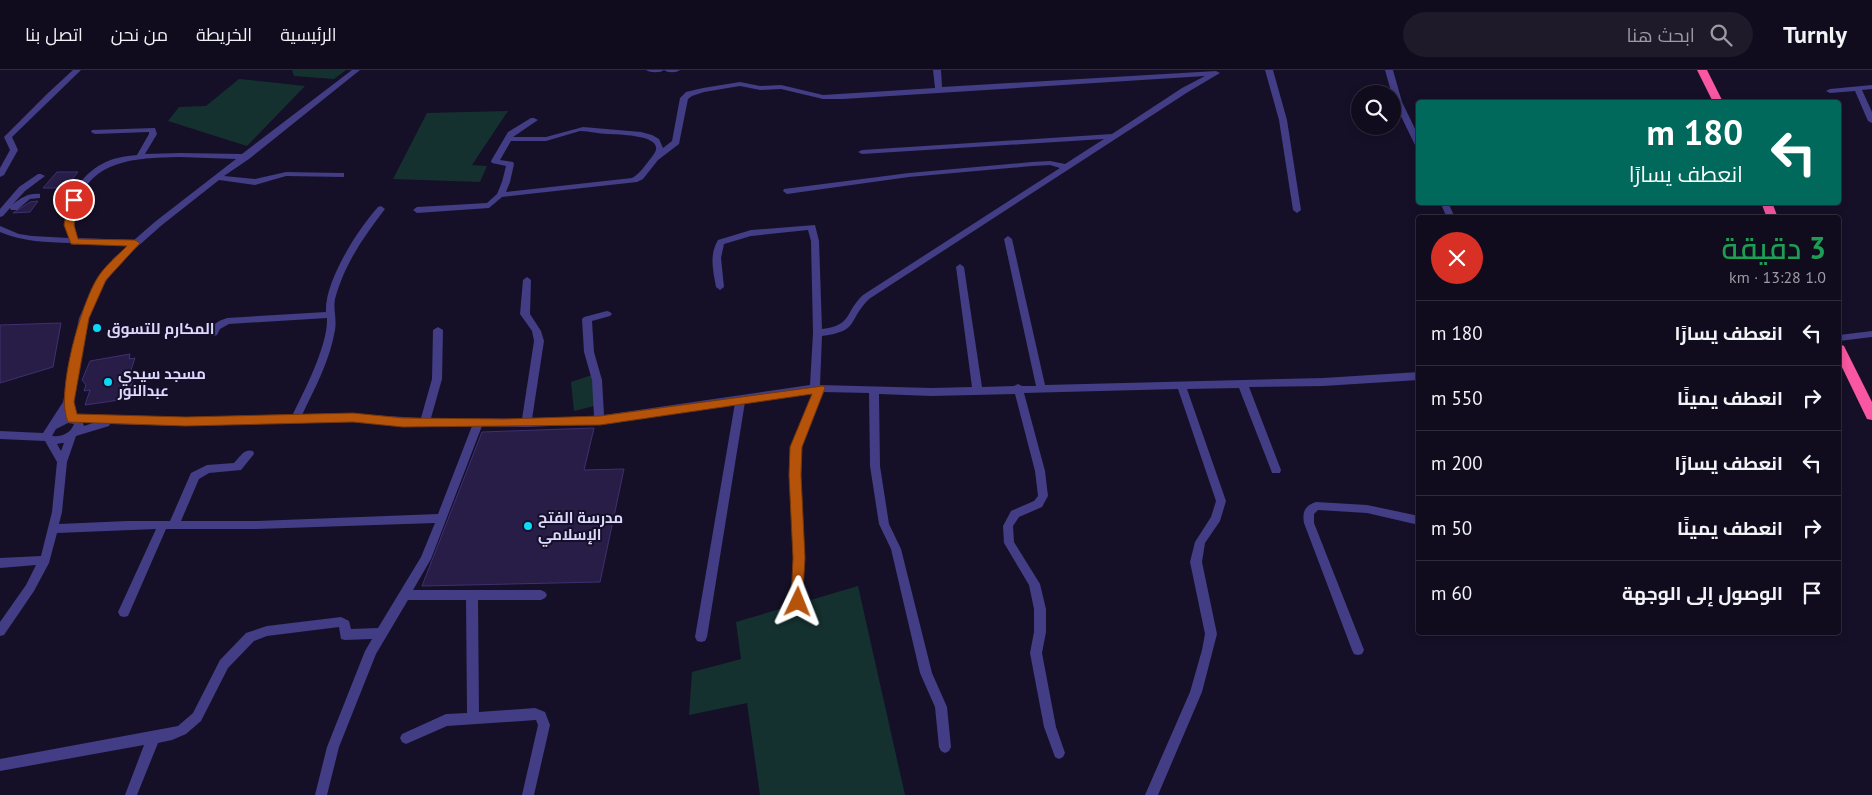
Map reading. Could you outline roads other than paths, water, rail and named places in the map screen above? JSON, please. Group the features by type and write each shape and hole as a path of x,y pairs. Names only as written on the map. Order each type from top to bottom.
{"highway":[{"path":"1702,70 1717,100"},
{"path":"1841,353 1872,415"}],"street":[{"path":"0,175 14,150 8,137 49,98 57,86 77,70"},
{"path":"62,462 48,438 48,432 68,402 84,318 102,278 135,243 356,70"},
{"path":"650,70 661,70"},
{"path":"668,70 676,70"},
{"path":"936,70 939,90"},
{"path":"1269,70 1283,120 1297,210"},
{"path":"1389,70 1398,102 1416,140"},
{"path":"500,195 634,180 642,175 658,155 676,142 684,98 689,94 703,90 744,84 760,88 781,87 817,96 844,97 1218,72"},
{"path":"818,333 846,327 852,320 856,307 866,297 1184,90 1218,72"},
{"path":"1830,90 1872,87"},
{"path":"1858,89 1872,121"},
{"path":"417,210 489,205 500,195 506,182 510,164 495,161 513,132 534,120"},
{"path":"508,139 549,138 585,129 634,133 647,136 657,143 660,151 658,155"},
{"path":"96,132 152,130 153,134 139,157"},
{"path":"862,152 1113,136"},
{"path":"74,242 69,225 74,200 85,182 103,166 117,160 139,157 246,157"},
{"path":"787,191 899,176 1032,164 1058,164 1066,167"},
{"path":"219,178 254,182 286,174 341,175"},
{"path":"0,215 28,184 41,176"},
{"path":"0,215 28,197 37,196"},
{"path":"296,418 316,372 331,329 330,300 348,258 369,223 381,209"},
{"path":"720,286 716,259 717,249 721,242 752,232 812,226 815,241 818,333 817,388 796,447 795,475 799,558 798,602"},
{"path":"0,229 17,236 74,242 135,243"},
{"path":"1008,239 1041,388"},
{"path":"960,267 977,389"},
{"path":"526,423 538,340 536,331 525,314 527,280"},
{"path":"600,420 597,380 589,352 587,319 607,314"},
{"path":"214,333 216,327 227,321 331,315"},
{"path":"425,422 437,379 438,330"},
{"path":"1841,338 1872,334"},
{"path":"5,435 74,419 111,421 353,418 478,423 600,420 817,388 932,392 977,389 1323,382 1416,376"},
{"path":"1242,383 1276,470"},
{"path":"1151,795 1196,692 1208,650 1211,634 1196,562 1200,542 1216,518 1221,501 1181,385"},
{"path":"1018,388 1040,471 1043,496 1038,504 1015,514 1008,526 1009,543 1034,584 1040,610 1040,632 1036,653 1050,726 1059,753"},
{"path":"874,389 875,466 884,524 896,549 926,673 940,707 945,747"},
{"path":"701,637 741,399"},
{"path":"0,631 30,588 45,560 54,529 62,462 80,424 74,419 68,402"},
{"path":"5,435 48,438 57,441 111,421"},
{"path":"321,795 333,747 370,651 426,559 478,423"},
{"path":"124,612 143,565 195,476 207,469 237,467 249,454"},
{"path":"1358,650 1307,514 1309,510 1316,506 1367,509 1416,520"},
{"path":"54,529 168,525 256,525 443,518"},
{"path":"0,563 45,560"},
{"path":"404,595 541,595"},
{"path":"472,595 473,718"},
{"path":"0,765 153,739 172,734 192,723 203,709 224,664 238,648 254,635 340,622 344,625 345,635 382,633"},
{"path":"406,738 446,720 535,714 543,719 544,725 528,795"},
{"path":"131,795 153,739"}],"place":[{"name":"المكارم للتسوق","path":"97,328"},
{"name":"مسجد سيدي عبدالنور","path":"108,382"},
{"name":"مدرسة الفتح الإسلامي","path":"528,526"}]}
